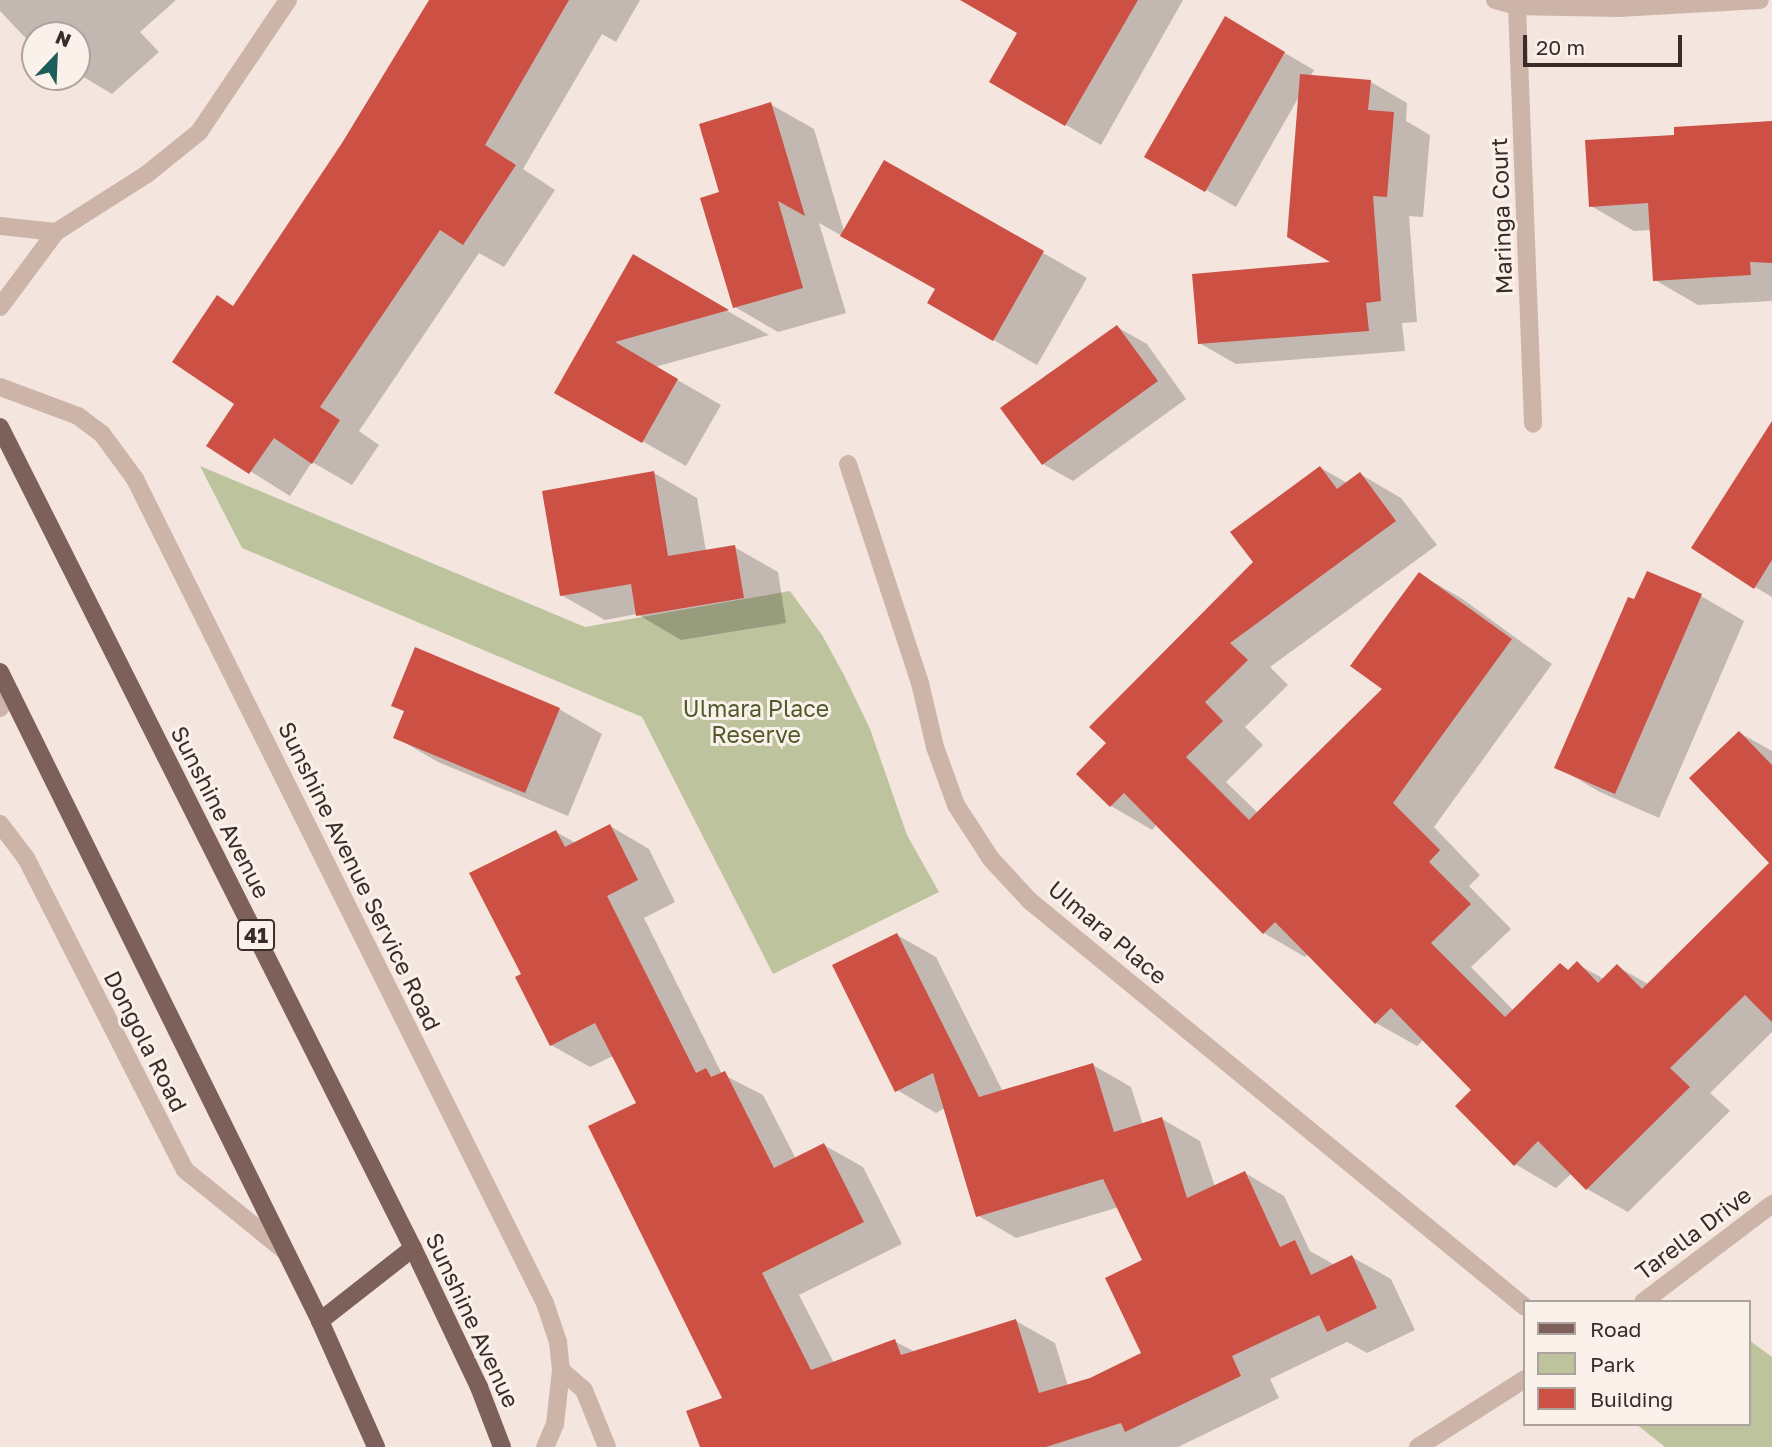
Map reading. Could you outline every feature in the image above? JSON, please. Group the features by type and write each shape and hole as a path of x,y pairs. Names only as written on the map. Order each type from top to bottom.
{"main road":[{"name":"Sunshine Avenue","path":"0,427 413,1248 479,1387 502,1447"},
{"path":"0,672 6,701 320,1321 376,1447"},
{"path":"320,1321 413,1248"}],"street":[{"path":"0,307 56,232 147,174 199,132 289,0"},
{"path":"1495,0 1517,6 1619,8 1760,0"},
{"name":"Maringa Court","path":"1517,6 1533,424"},
{"path":"0,226 56,232"},
{"name":"Sunshine Avenue Service Road","path":"0,387 78,416 102,434 135,479 545,1303 558,1342 561,1370 555,1424 545,1447"},
{"name":"Ulmara Place","path":"848,464 920,682 935,747 956,805 990,859 1040,909 1524,1306"},
{"name":"Dongola Road","path":"0,824 26,858 185,1170 285,1251"},
{"name":"Tarella Drive","path":"1646,1300 1772,1204"},
{"path":"561,1370 584,1390 607,1447"},
{"path":"1418,1447 1524,1380"}],"green space":[{"name":"Ulmara Place Reserve","path":"200,466 585,627 790,591 822,635 845,677 870,729 907,835 939,892 773,974 642,717 242,548"},
{"path":"1751,1341 1772,1357 1772,1447 1665,1447 1639,1426 1751,1426"}],"building":[{"path":"429,0 569,0 485,145 516,165 463,245 440,230 320,407 340,420 312,464 274,438 249,474 206,446 234,404 172,362 217,295 233,306 342,143"},
{"path":"960,0 1138,0 1065,126 989,82 1017,33"},
{"path":"1225,16 1285,52 1205,192 1144,157"},
{"path":"1300,74 1371,80 1368,110 1394,112 1387,197 1373,196 1381,301 1366,303 1369,331 1198,344 1192,274 1330,262 1287,237"},
{"path":"771,102 805,216 778,201 803,288 733,308 700,198 719,192 699,124"},
{"path":"1772,121 1772,263 1750,262 1751,275 1653,281 1648,203 1589,207 1585,140 1674,135 1674,127"},
{"path":"884,160 1044,251 993,341 927,303 935,289 840,236"},
{"path":"633,254 729,310 615,342 678,379 642,443 554,393"},
{"path":"1117,325 1158,381 1042,465 1000,408"},
{"path":"1772,421 1772,560 1754,589 1691,548"},
{"path":"1320,466 1337,489 1360,472 1396,521 1230,643 1248,660 1205,702 1223,721 1186,757 1249,820 1382,689 1350,666 1419,572 1512,639 1393,803 1440,850 1429,862 1471,904 1431,943 1505,1017 1560,963 1568,970 1577,961 1598,983 1617,964 1642,989 1769,863 1689,778 1739,731 1772,765 1772,1022 1745,995 1670,1068 1690,1087 1586,1190 1538,1141 1514,1166 1455,1106 1471,1090 1391,1008 1375,1024 1275,922 1263,934 1124,793 1110,807 1076,774 1106,743 1089,727 1253,562 1230,532"},
{"path":"654,471 668,556 735,545 744,598 636,616 631,584 560,596 542,491"},
{"path":"1647,571 1702,594 1615,794 1554,768 1628,597 1634,599"},
{"path":"415,647 560,708 525,793 393,738 404,711 391,706"},
{"path":"610,824 638,880 607,896 696,1073 706,1068 711,1077 725,1071 774,1168 824,1143 864,1222 762,1273 811,1370 895,1339 901,1355 1016,1319 1039,1393 1090,1378 1141,1353 1105,1278 1142,1260 1103,1179 976,1217 933,1073 895,1092 832,965 897,933 979,1097 1093,1063 1114,1132 1162,1117 1187,1198 1245,1171 1280,1247 1295,1240 1311,1275 1352,1255 1377,1308 1327,1332 1319,1315 1232,1356 1241,1376 1125,1432 1121,1423 1046,1447 700,1447 686,1411 722,1398 588,1126 636,1103 595,1023 550,1046 515,977 521,974 469,873 556,830 565,847"}]}
